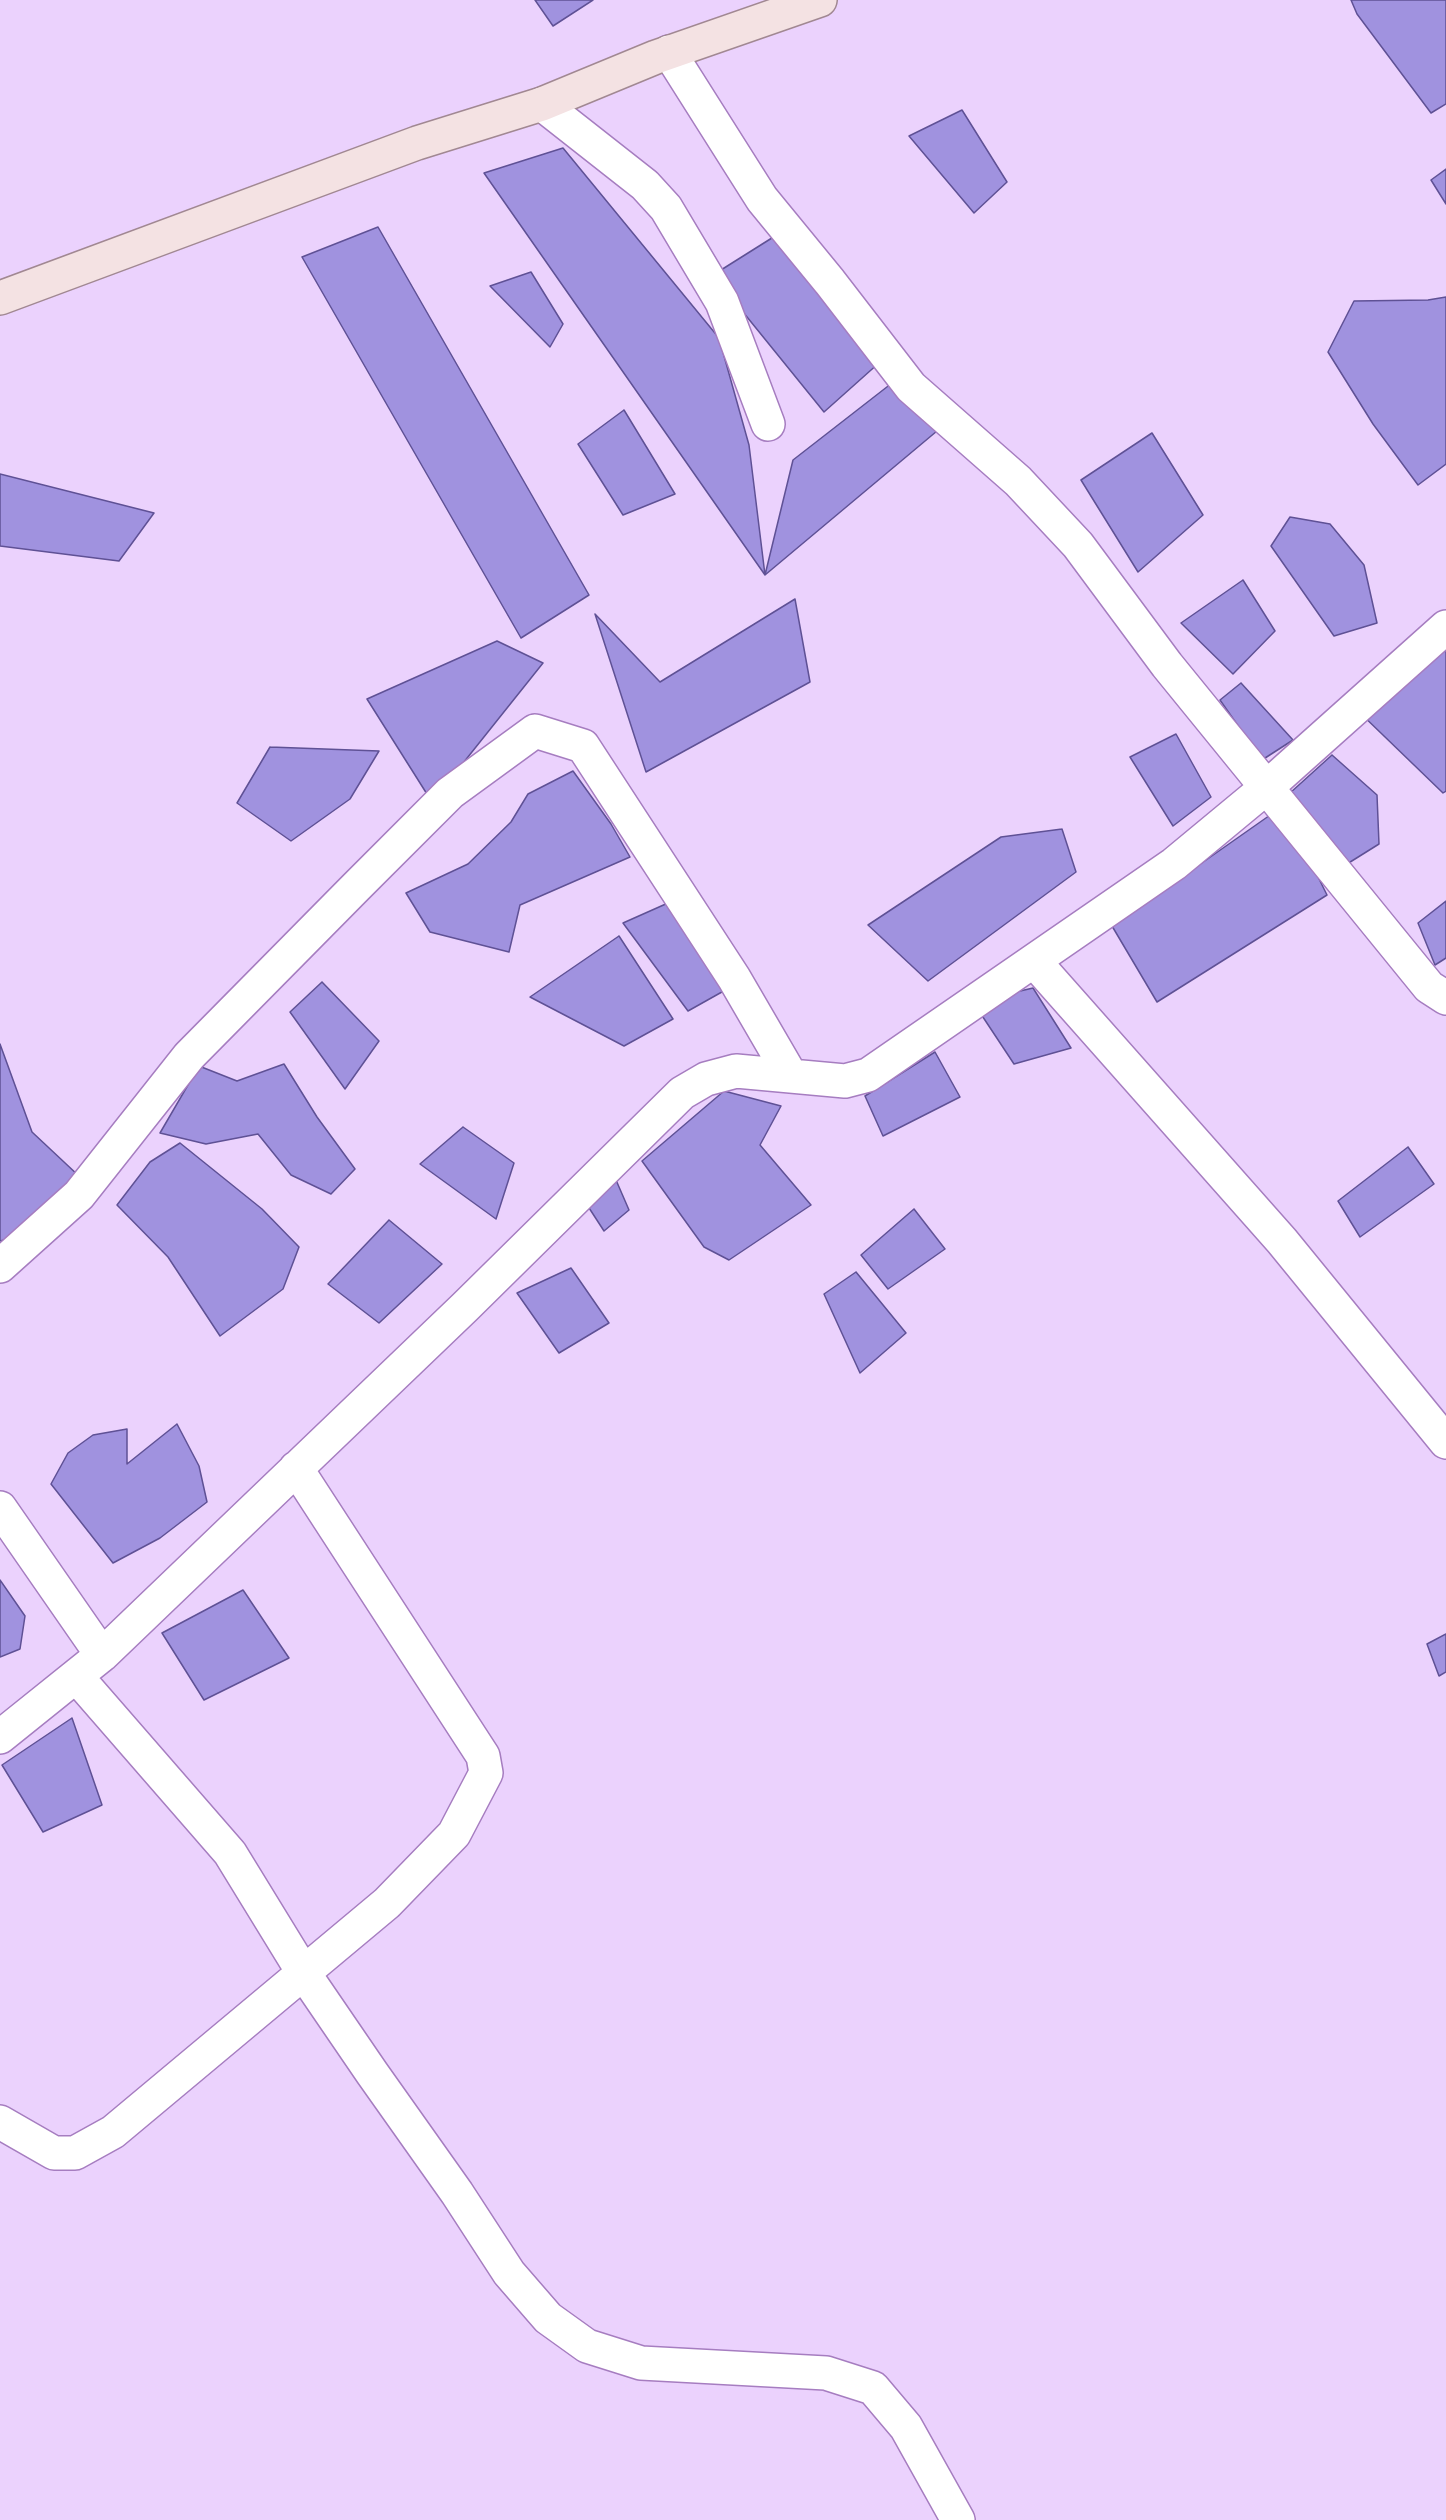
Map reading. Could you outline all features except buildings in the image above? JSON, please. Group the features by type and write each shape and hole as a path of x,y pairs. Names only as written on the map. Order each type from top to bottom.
{"main road":[{"path":"0,298 417,143 542,104 669,52 820,0"}],"street":[{"path":"669,52 762,199 911,387 1018,481 1078,545 1167,665 1429,987 1446,998"},
{"path":"542,104 645,185 666,208 722,302 768,424"},
{"path":"0,1737 102,1655 682,1093 705,1079 736,1071 845,1081 868,1075 1174,864 1267,787 1446,627"},
{"path":"0,1266 79,1195 189,1056 450,793 535,731 583,746 734,978 791,1077"},
{"path":"1034,961 1282,1241 1446,1442"},
{"path":"0,2122 54,2153 75,2153 113,2132 387,1903 454,1834 486,1773 483,1756 296,1468"},
{"path":"0,1508 102,1655"},
{"path":"76,1676 230,1853 303,1972 457,2193 509,2273 548,2318 587,2346 641,2363 826,2373 873,2388 906,2427 958,2520"}]}
